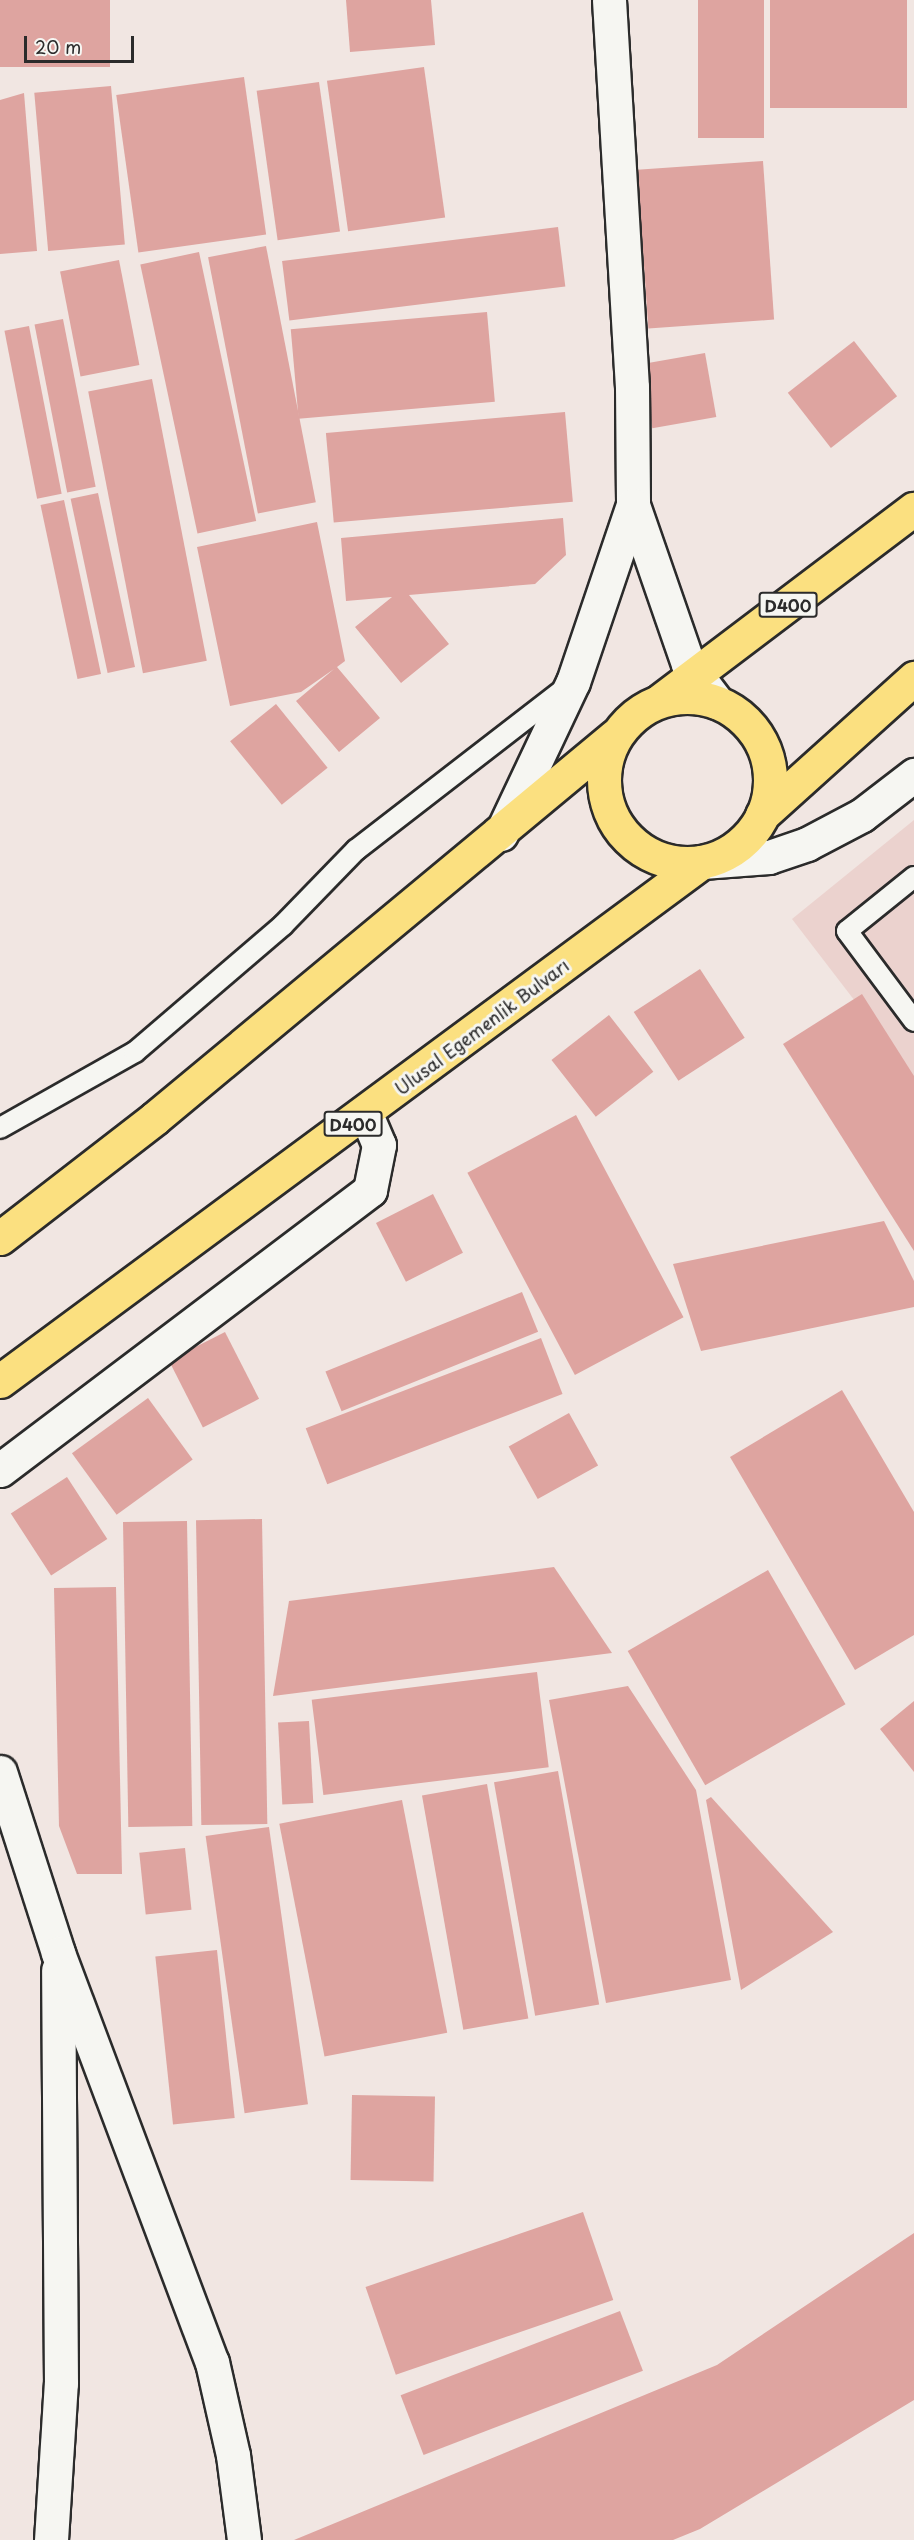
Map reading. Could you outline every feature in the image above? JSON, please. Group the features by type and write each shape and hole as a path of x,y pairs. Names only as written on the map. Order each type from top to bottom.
{"highway":[{"name":"D400","path":"661,700 914,509"},
{"path":"762,815 914,678"},
{"path":"0,1238 155,1118 500,834 616,735 636,713 661,700 690,696 717,702 742,717 758,738 770,789 762,815 748,837 702,862 675,863 650,855 628,840 612,817 604,789 605,761 616,735"},
{"name":"Ulusal Egemenlik Bulvarı","path":"0,1381 366,1115 702,862"}],"street":[{"path":"609,0 632,387 633,505 666,611 696,674 717,702"},
{"path":"500,834 573,682 633,505"},
{"path":"702,862 769,857 807,844 862,815 914,775"},
{"path":"0,1470 370,1191 380,1145 366,1115"},
{"path":"0,1772 58,1953 212,2362 233,2456 244,2540"},
{"path":"51,2540 61,2383 58,1953"}],"lane":[{"path":"0,1128 135,1052 283,925 382,828 573,682"},
{"path":"914,878 847,931 914,1021"}],"shaded area":[{"path":"914,820 914,1078 792,919"}],"building":[{"path":"0,0 110,0 110,67 0,67"},
{"path":"346,0 431,0 435,45 350,52"},
{"path":"698,0 764,0 764,138 698,138"},
{"path":"770,0 907,0 907,108 770,108"},
{"path":"424,67 445,218 348,231 327,81"},
{"path":"244,77 266,234 138,252 116,95"},
{"path":"319,82 340,232 278,240 257,91"},
{"path":"111,86 125,244 48,251 34,93"},
{"path":"24,93 37,251 0,254 0,100"},
{"path":"763,161 774,320 648,328 637,170"},
{"path":"558,227 565,287 289,320 282,261"},
{"path":"266,246 316,502 258,513 208,257"},
{"path":"199,252 256,521 197,533 140,264"},
{"path":"119,260 139,365 81,376 60,271"},
{"path":"487,312 495,402 299,419 291,329"},
{"path":"63,319 96,487 67,492 35,325"},
{"path":"29,326 62,494 37,499 4,331"},
{"path":"854,341 897,396 831,448 788,393"},
{"path":"705,353 716,417 652,428 641,364"},
{"path":"152,379 207,661 143,673 88,391"},
{"path":"565,412 573,502 334,523 326,433"},
{"path":"98,493 135,667 108,673 71,499"},
{"path":"64,500 101,674 78,679 41,505"},
{"path":"563,518 566,555 535,584 409,595 449,644 401,683 355,627 392,597 346,601 341,538"},
{"path":"317,522 345,661 337,667 380,718 339,752 296,701 334,669 301,692 230,706 197,547"},
{"path":"276,704 328,768 282,805 230,741"},
{"path":"700,969 745,1038 678,1081 634,1012"},
{"path":"862,994 914,1076 914,1251 783,1044"},
{"path":"609,1015 653,1072 596,1117 551,1060"},
{"path":"576,1115 684,1317 575,1375 467,1173"},
{"path":"433,1194 463,1253 406,1282 376,1223"},
{"path":"884,1221 914,1281 914,1307 701,1351 673,1264"},
{"path":"522,1292 538,1332 342,1411 325,1371"},
{"path":"225,1332 259,1399 203,1427 169,1361"},
{"path":"541,1338 563,1394 327,1484 306,1428"},
{"path":"842,1390 914,1512 914,1635 855,1670 730,1457"},
{"path":"148,1398 193,1459 117,1515 72,1453"},
{"path":"569,1413 598,1465 538,1499 509,1446"},
{"path":"67,1477 107,1539 51,1576 11,1513"},
{"path":"262,1519 267,1824 201,1825 196,1520"},
{"path":"187,1521 192,1826 128,1827 123,1522"},
{"path":"554,1567 612,1653 273,1696 289,1601"},
{"path":"768,1570 845,1704 705,1785 628,1651"},
{"path":"116,1587 122,1874 77,1874 59,1826 54,1588"},
{"path":"537,1672 549,1767 323,1795 312,1700"},
{"path":"628,1686 696,1790 731,1980 606,2003 549,1700"},
{"path":"914,1701 914,1772 880,1729"},
{"path":"309,1721 313,1803 282,1805 278,1723"},
{"path":"558,1771 599,2004 535,2016 494,1782"},
{"path":"487,1784 528,2018 463,2030 422,1795"},
{"path":"711,1797 833,1932 741,1990 706,1800"},
{"path":"402,1800 447,2033 325,2056 279,1824"},
{"path":"269,1827 308,2104 245,2113 206,1836"},
{"path":"185,1848 191,1910 146,1914 139,1853"},
{"path":"217,1950 235,2118 173,2125 155,1956"},
{"path":"352,2095 435,2096 434,2181 351,2180"},
{"path":"583,2212 613,2300 396,2375 366,2287"},
{"path":"914,2233 914,2400 700,2529 673,2540 294,2540 717,2365"},
{"path":"620,2311 643,2371 424,2455 401,2395"}]}
